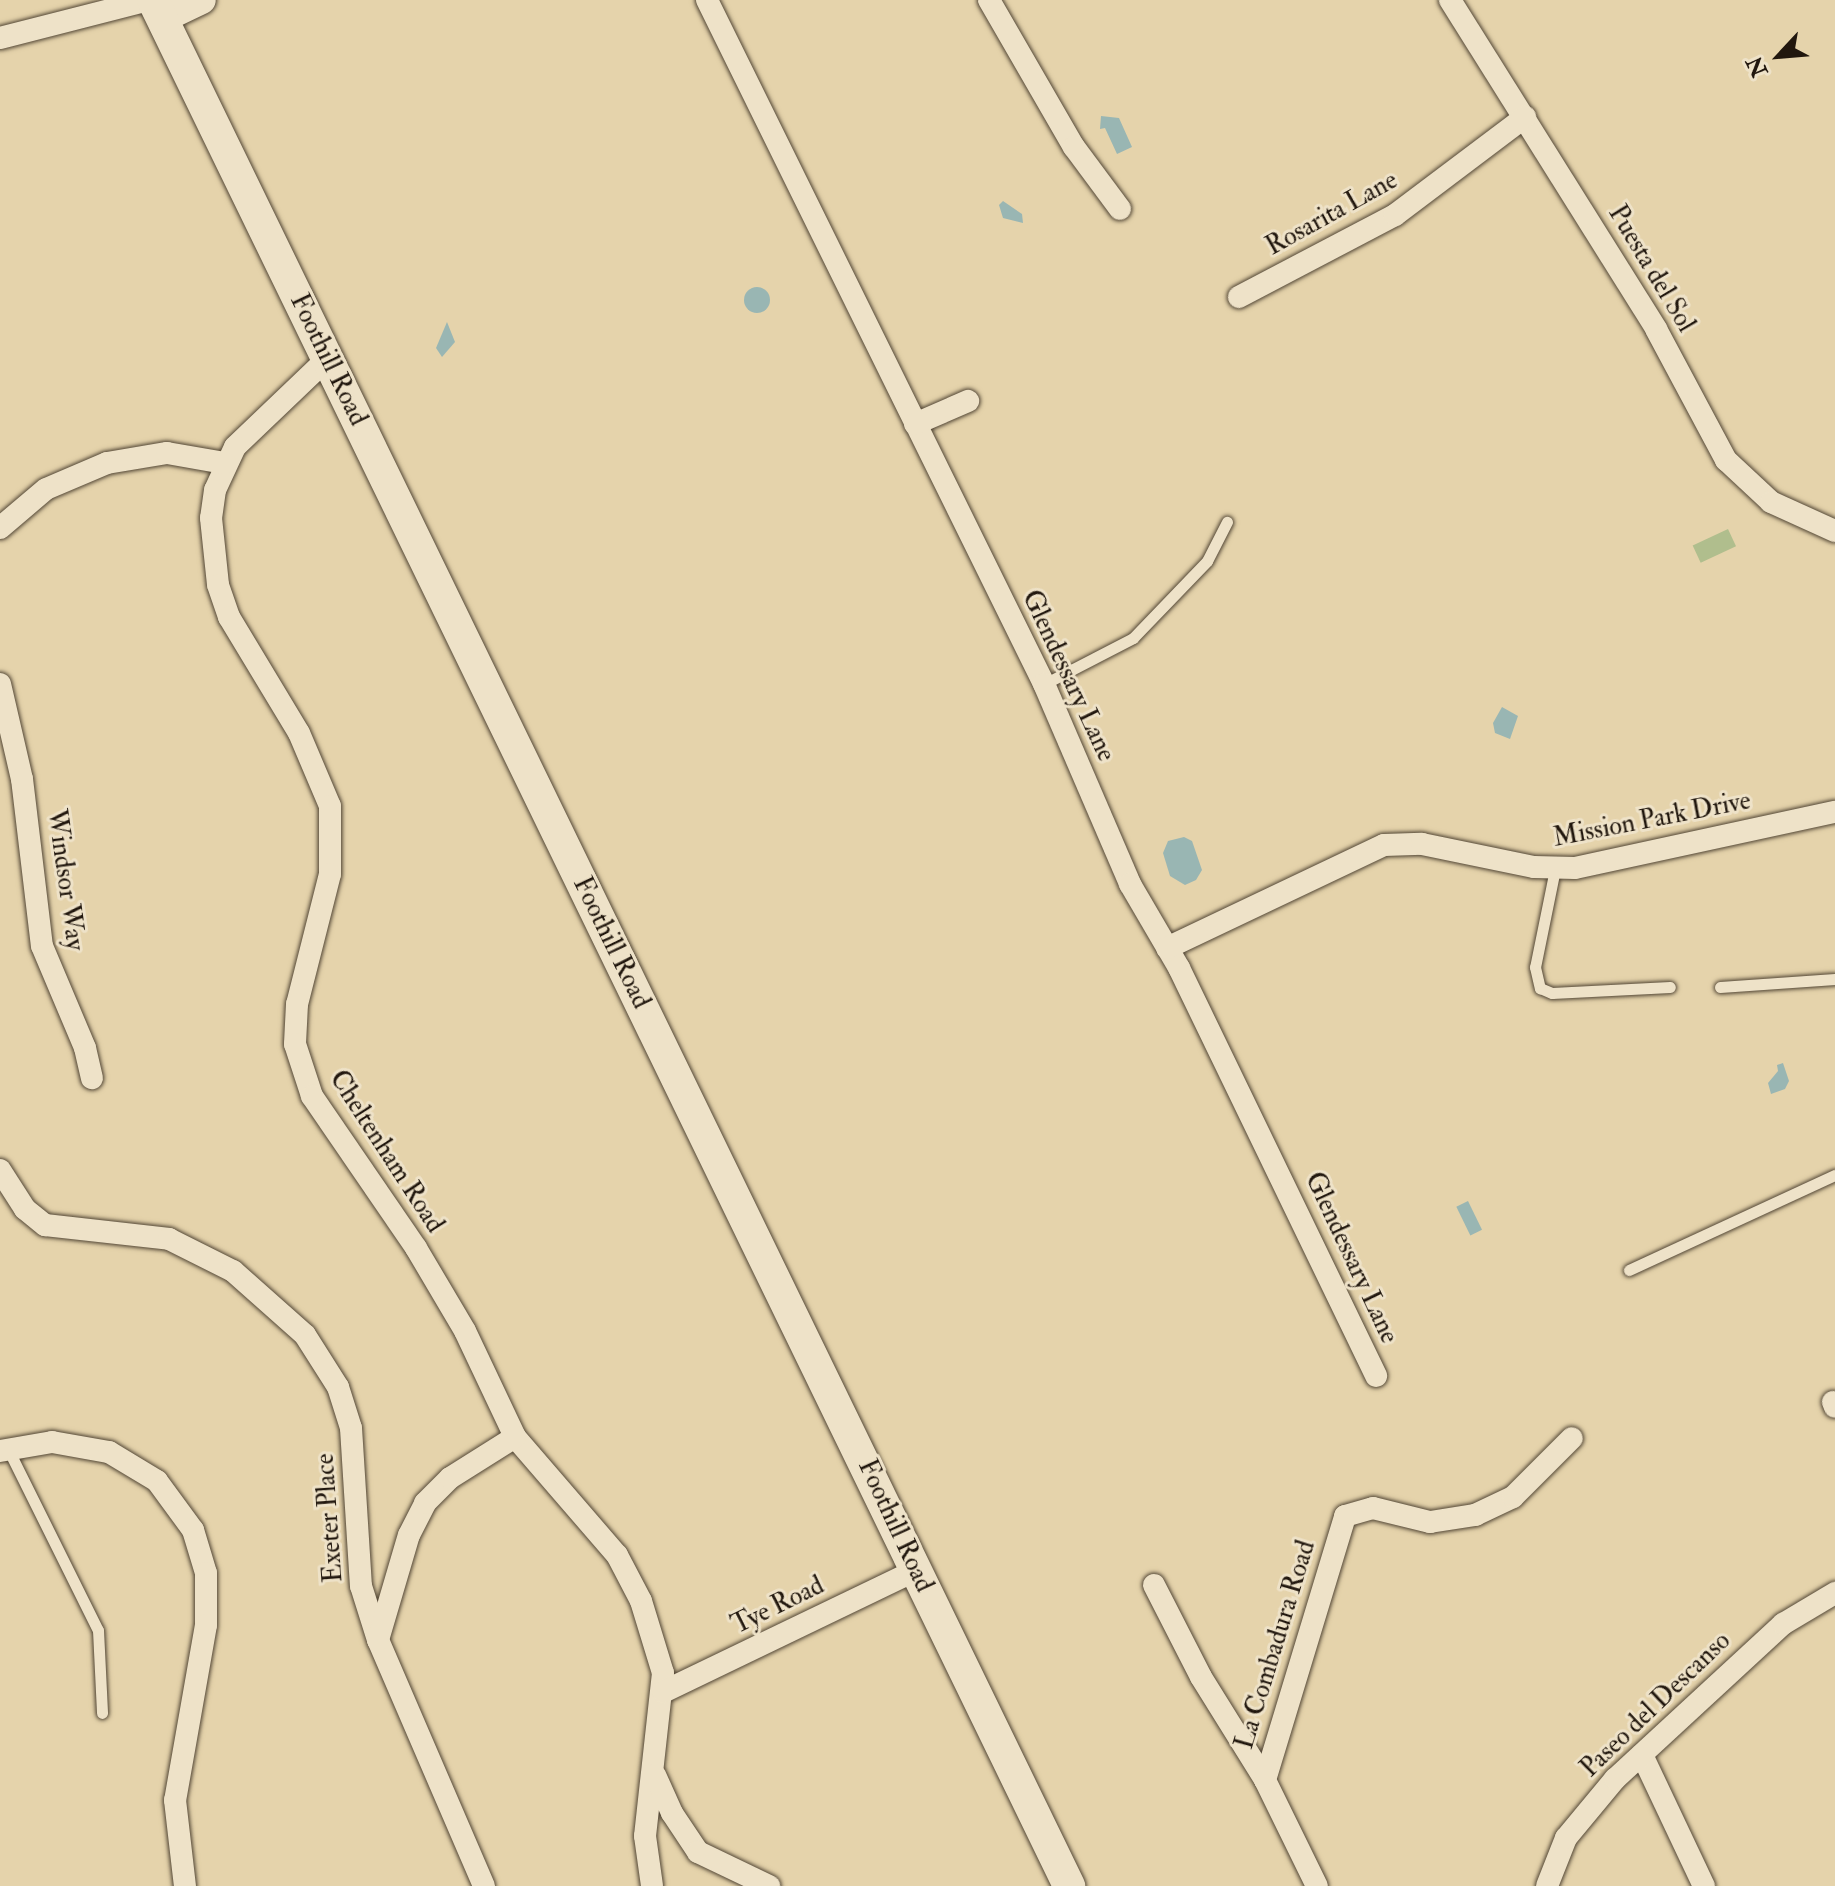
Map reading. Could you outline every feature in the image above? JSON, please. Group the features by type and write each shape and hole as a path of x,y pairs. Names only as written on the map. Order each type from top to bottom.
{"main road":[{"name":"Foothill Road","path":"155,6 1069,1886"}],"street":[{"path":"0,38 155,6 202,0"},
{"name":"Glendessary Lane","path":"707,0 1044,684 1130,884 1167,948 1376,1376"},
{"path":"989,0 1074,147 1120,209"},
{"name":"Puesta del Sol","path":"1450,0 1656,329 1726,460 1771,502 1835,531"},
{"name":"Rosarita Lane","path":"1239,297 1395,215 1525,117"},
{"name":"Cheltenham Road","path":"327,359 247,432 225,463 211,518 218,585 239,638 319,773 333,829 330,874 297,1004 295,1044 312,1096 416,1248 465,1331 515,1437 578,1507 630,1578 663,1673 645,1836 652,1886"},
{"path":"915,424 968,401"},
{"path":"0,528 46,489 107,463 167,453 225,463"},
{"name":"Windsor Way","path":"0,684 25,793 42,946 85,1048 92,1078"},
{"name":"Mission Park Drive","path":"1167,948 1384,845 1422,844 1555,869 1835,812"},
{"name":"Exeter Place","path":"0,1170 25,1209 45,1225 169,1239 233,1271 305,1335 338,1387 351,1428 361,1586 378,1640 484,1886"},
{"path":"378,1640 409,1535 425,1503 450,1478 515,1437"},
{"name":"La Combadura Road","path":"1265,1780 1345,1516 1363,1508 1430,1522 1475,1515 1513,1497 1572,1438"},
{"path":"4,1449 52,1442 109,1452 157,1481 193,1530 206,1573 206,1625 175,1800 185,1886"},
{"name":"Tye Road","path":"663,1692 917,1570"},
{"name":"La Combadura Road","path":"1154,1585 1215,1702 1265,1780 1317,1886"},
{"name":"Paseo del Descanso","path":"1547,1886 1578,1820 1642,1755 1783,1624 1835,1593"},
{"path":"1642,1755 1704,1886"},
{"path":"653,1770 672,1813 698,1852 769,1886"}],"lane":[{"path":"1044,684 1133,638 1207,561 1227,522"},
{"path":"1555,869 1535,967 1540,988 1552,993 1670,987"},
{"path":"1720,987 1835,979"},
{"path":"1629,1270 1835,1175"},
{"path":"4,1449 98,1630 102,1713"}],"green space":[{"path":"1728,529 1736,546 1701,563 1693,545"}],"water":[{"path":"1101,116 1119,118 1132,147 1117,154 1105,128 1100,129"},
{"path":"1003,201 1022,214 1023,223 1003,218 999,205"},
{"path":"757,287 766,291 770,300 766,309 757,313 748,309 744,300 748,291"},
{"path":"447,322 455,342 442,357 436,348"},
{"path":"1502,707 1518,716 1510,739 1495,733 1493,723"},
{"path":"1184,837 1192,841 1202,870 1196,880 1185,885 1170,876 1163,853 1168,841"},
{"path":"1783,1063 1789,1081 1785,1089 1771,1094 1768,1083 1778,1071 1777,1065"},
{"path":"1468,1201 1482,1230 1470,1235 1456,1207"}]}
